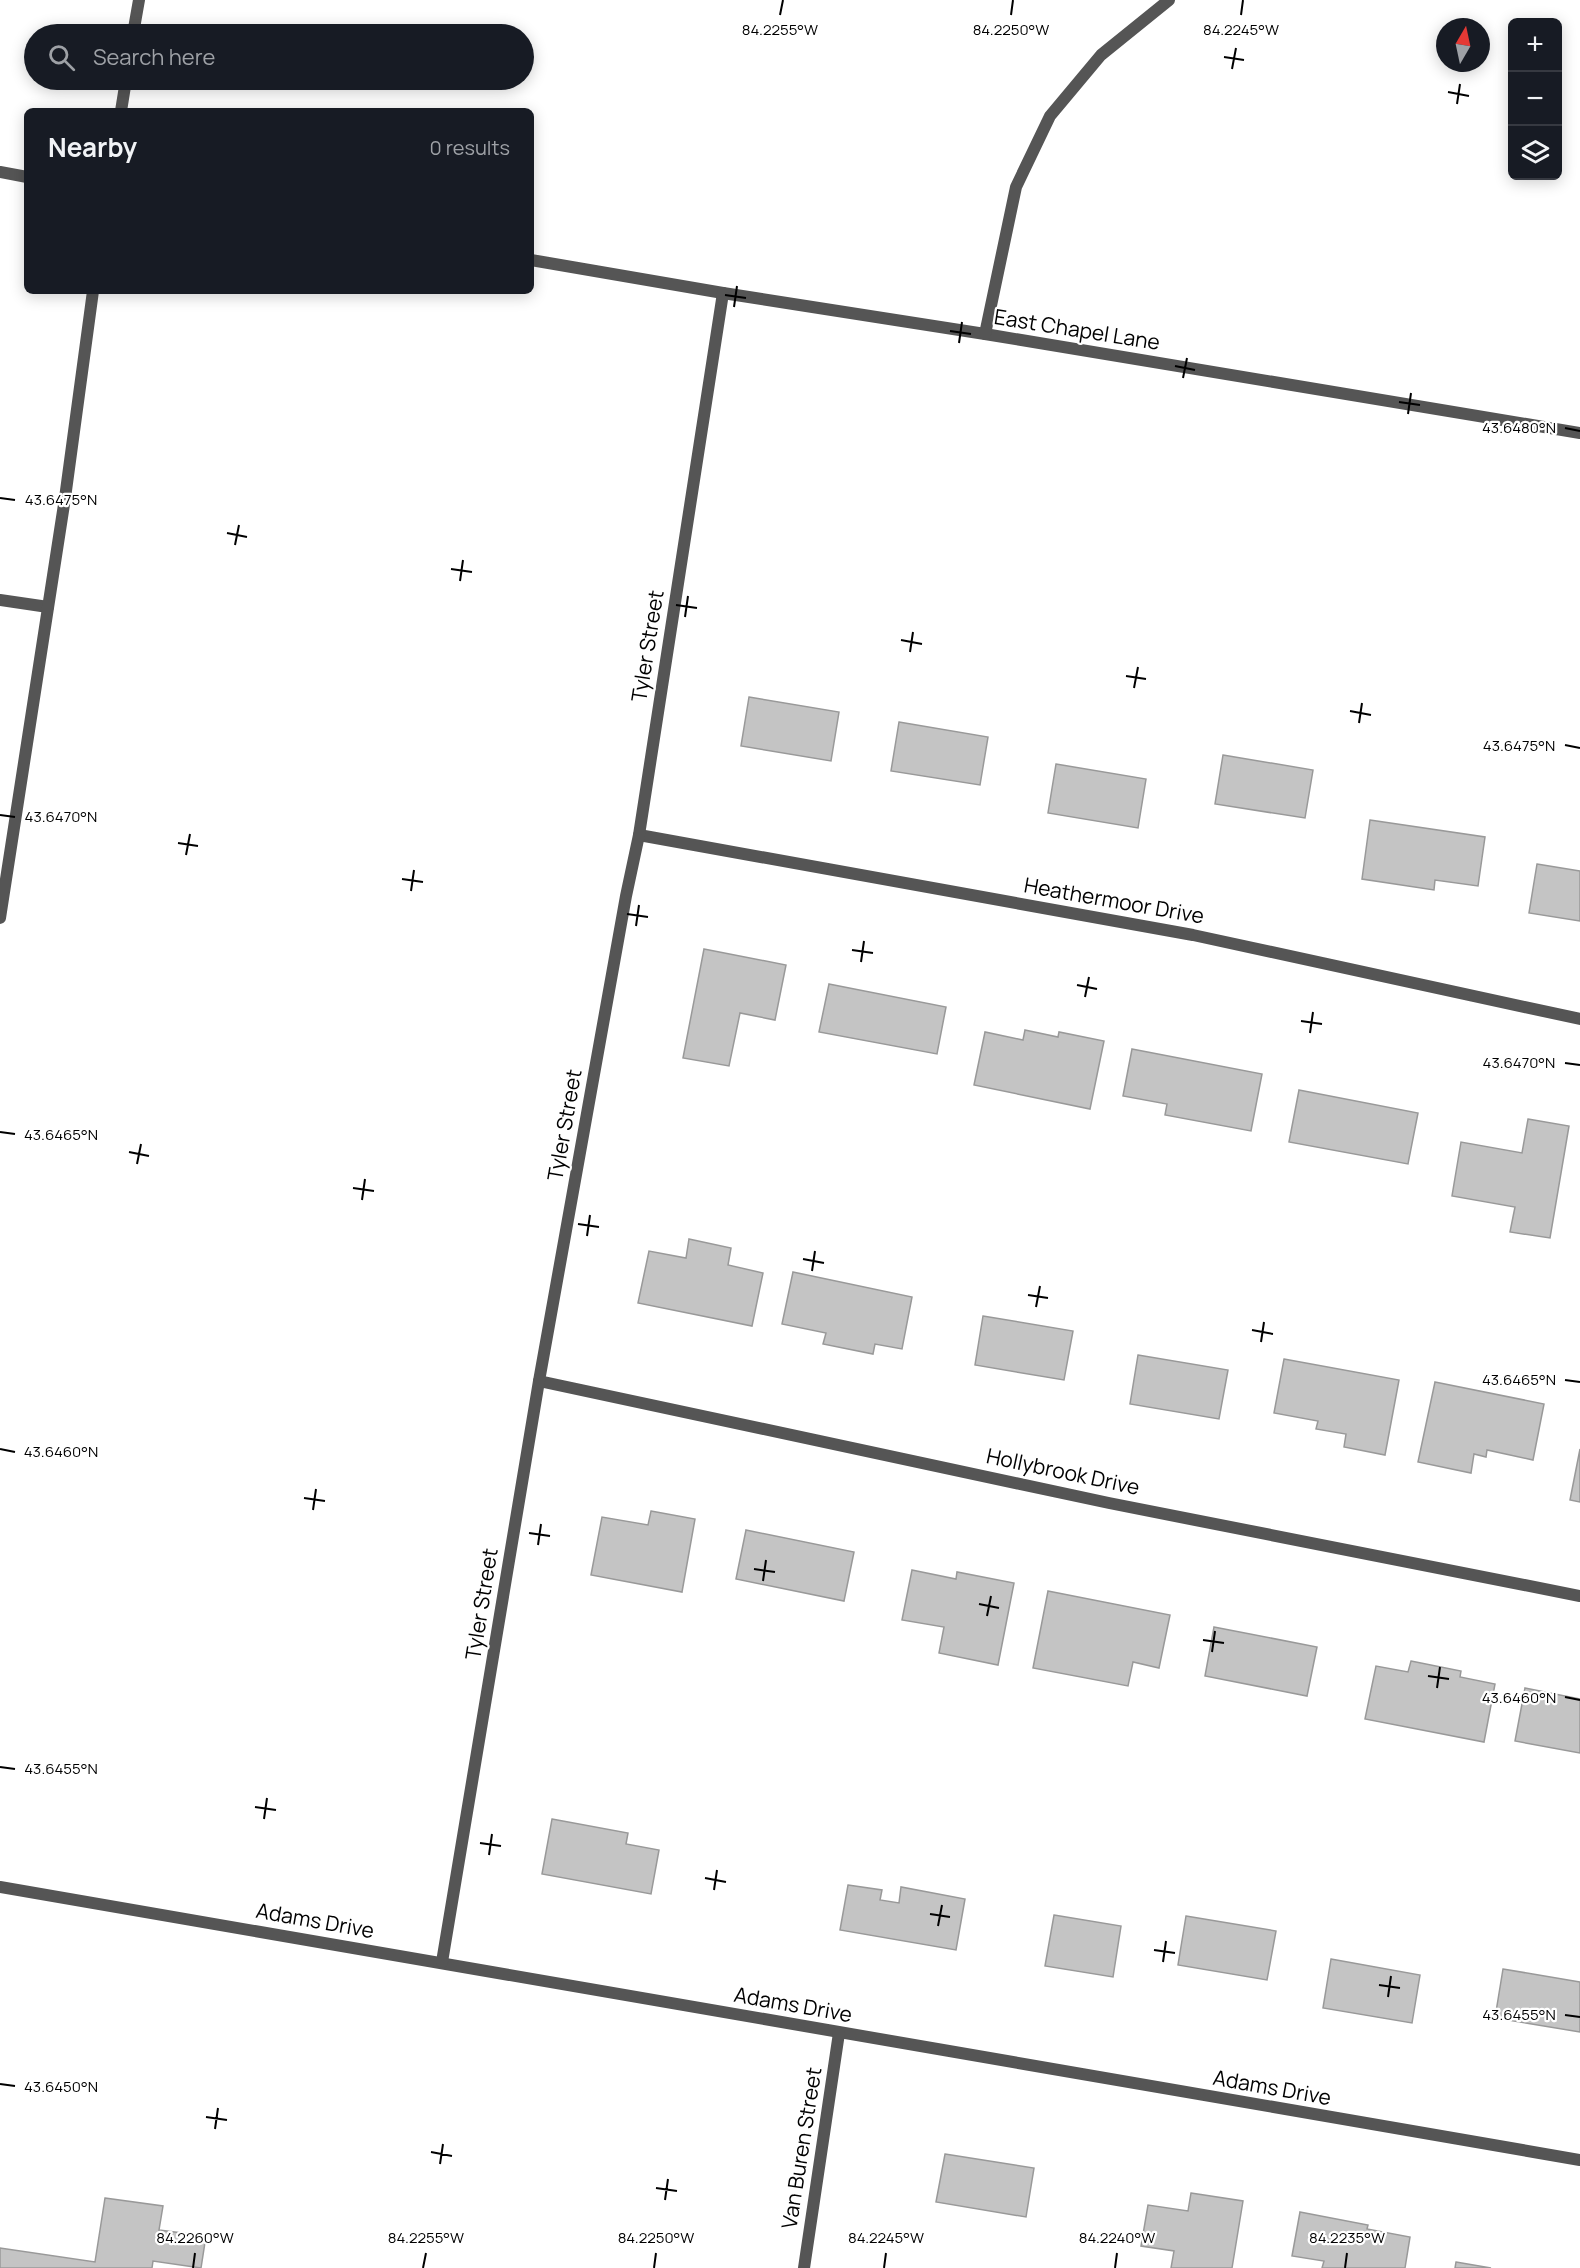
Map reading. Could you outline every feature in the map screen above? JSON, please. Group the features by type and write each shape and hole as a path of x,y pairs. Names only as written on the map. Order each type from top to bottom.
{"street":[{"path":"135,24 139,0"},
{"path":"985,334 1016,187 1050,116 1101,55 1169,0"},
{"path":"121,108 124,90"},
{"path":"0,172 24,176"},
{"name":"East Chapel Lane","path":"534,261 723,294 985,334 1580,433"},
{"path":"0,918 48,607 93,294"},
{"name":"Tyler Street","path":"442,1962 539,1381 639,835 723,294"},
{"path":"0,600 48,607"},
{"name":"Heathermoor Drive","path":"639,835 1193,935 1580,1019"},
{"name":"Hollybrook Drive","path":"539,1381 1110,1503 1580,1596"},
{"name":"Adams Drive","path":"0,1887 1580,2160"},
{"name":"Van Buren Street","path":"804,2268 839,2033"}],"building":[{"path":"749,697 839,712 831,761 741,746"},
{"path":"899,722 988,737 980,785 891,771"},
{"path":"1223,755 1313,770 1305,818 1215,804"},
{"path":"1056,764 1146,779 1138,828 1048,813"},
{"path":"1370,820 1485,837 1478,886 1435,880 1434,890 1362,879"},
{"path":"1537,864 1580,871 1580,921 1529,913"},
{"path":"704,949 786,965 775,1020 740,1013 729,1066 683,1058"},
{"path":"829,984 946,1007 937,1054 819,1032"},
{"path":"1025,1030 1058,1037 1059,1032 1104,1041 1090,1109 974,1085 985,1032 1023,1040"},
{"path":"1132,1049 1262,1074 1251,1131 1165,1115 1167,1104 1123,1096"},
{"path":"1299,1090 1418,1113 1408,1164 1289,1142"},
{"path":"1528,1119 1569,1126 1550,1238 1510,1232 1515,1207 1452,1196 1461,1142 1522,1153"},
{"path":"689,1239 731,1248 728,1265 763,1273 752,1326 638,1303 649,1251 686,1258"},
{"path":"793,1272 912,1297 902,1349 875,1344 873,1354 823,1344 826,1333 782,1324"},
{"path":"983,1316 1073,1331 1064,1380 975,1365"},
{"path":"1138,1355 1228,1370 1219,1419 1130,1404"},
{"path":"1284,1359 1399,1380 1385,1455 1344,1447 1346,1434 1316,1429 1318,1421 1274,1413"},
{"path":"1435,1382 1544,1404 1533,1460 1487,1450 1486,1457 1474,1454 1471,1473 1418,1462"},
{"path":"1580,1449 1580,1502 1570,1500"},
{"path":"651,1511 695,1519 682,1592 591,1575 602,1517 648,1525"},
{"path":"746,1530 854,1552 844,1601 736,1579"},
{"path":"912,1570 956,1579 957,1572 1014,1583 998,1665 939,1653 944,1627 902,1620"},
{"path":"1048,1591 1170,1615 1159,1668 1133,1662 1128,1686 1033,1668"},
{"path":"1214,1627 1317,1647 1307,1696 1205,1676"},
{"path":"1411,1661 1461,1671 1460,1677 1495,1684 1484,1742 1365,1719 1376,1666 1408,1672"},
{"path":"1525,1688 1580,1699 1580,1753 1515,1741"},
{"path":"552,1819 628,1833 626,1844 659,1850 651,1894 542,1874"},
{"path":"848,1885 882,1890 880,1900 899,1903 901,1887 965,1899 956,1950 840,1930"},
{"path":"1054,1915 1121,1926 1113,1977 1045,1966"},
{"path":"1186,1916 1276,1931 1267,1980 1178,1965"},
{"path":"1331,1959 1420,1975 1412,2023 1323,2008"},
{"path":"1503,1969 1580,1982 1580,2032 1495,2018"},
{"path":"945,2154 1034,2168 1026,2217 936,2202"},
{"path":"1191,2193 1243,2201 1232,2268 1171,2268 1174,2251 1141,2246 1148,2205 1188,2211"},
{"path":"105,2198 163,2206 159,2230 206,2236 201,2268 153,2261 152,2268 0,2268 0,2248 95,2262"},
{"path":"1300,2212 1368,2225 1367,2229 1410,2237 1405,2268 1322,2268 1324,2261 1292,2256"},
{"path":"1456,2262 1491,2268 1455,2268"}]}
